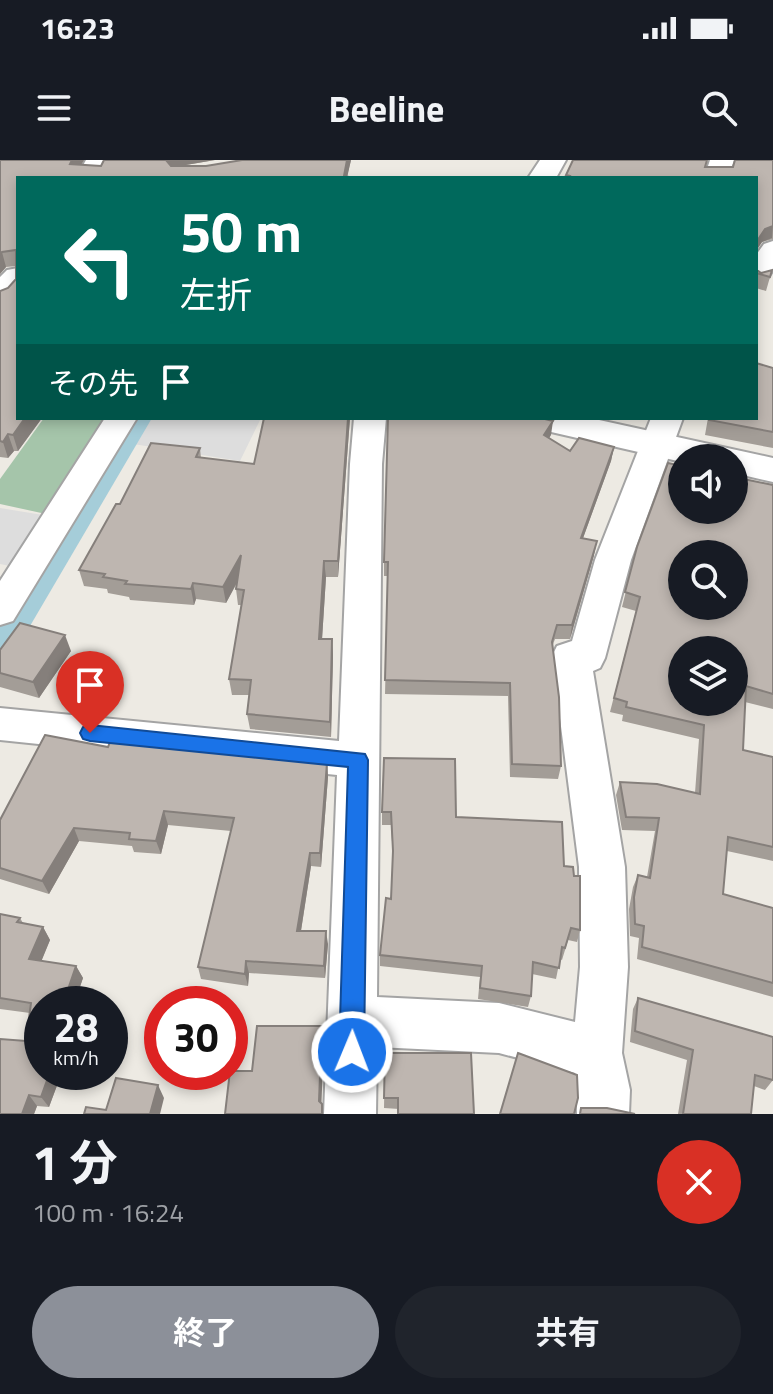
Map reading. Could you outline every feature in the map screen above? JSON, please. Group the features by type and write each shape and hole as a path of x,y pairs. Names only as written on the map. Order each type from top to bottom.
{"street":[{"path":"758,273 773,249"},
{"path":"0,297 16,279"},
{"path":"0,611 120,420"},
{"path":"350,1114 366,464 370,420"},
{"path":"557,420 661,431 689,444"},
{"path":"603,1114 604,1090 597,1053 604,967 602,867 571,656 586,658 613,560 661,431"},
{"path":"748,464 773,470"},
{"path":"0,724 358,760"},
{"path":"352,1021 499,1028 597,1053"}],"green space":[{"path":"43,420 105,420 46,514 0,504 0,479"}],"shaded area":[{"path":"142,420 260,420 240,461 127,443"},
{"path":"0,508 49,516 15,567 0,564"}],"building":[{"path":"0,160 72,160 70,164 101,166 104,160 166,160 171,166 206,166 242,160 347,160 344,176 16,176 16,250 0,254"},
{"path":"573,160 707,160 705,167 733,167 735,160 773,160 773,226 765,229 758,240 758,176 566,175"},
{"path":"772,270 770,277 758,274 758,271 761,273"},
{"path":"16,279 16,420 24,420 13,435 8,434 3,442 0,441 0,291"},
{"path":"758,364 773,368 773,432 709,420 758,420"},
{"path":"264,420 348,420 338,561 324,561 319,639 332,639 330,722 247,714 251,680 229,679 244,590 236,589 241,555 223,587 193,583 191,589 125,584 127,581 103,577 105,574 79,570 116,504 120,504 151,443 200,448 196,457 254,464"},
{"path":"388,420 549,420 553,421 544,435 570,451 579,438 614,447 581,538 597,541 572,625 557,625 552,642 559,697 561,766 512,764 510,683 385,680 388,562 384,562"},
{"path":"668,463 668,524 748,524 748,480 773,485 773,694 748,687 748,636 668,636 668,716 745,716 743,750 773,757 773,847 728,837 723,894 773,908 773,983 642,947 644,926 635,924 634,897 638,875 650,878 659,818 626,817 620,782 657,784 700,794 704,725 626,707 627,702 614,698 640,597 625,592 637,547"},
{"path":"20,623 65,635 33,682 0,673 0,650"},
{"path":"45,735 108,747 110,742 327,763 320,853 310,853 297,931 326,931 324,966 246,961 245,974 198,967 234,818 164,811 156,841 129,839 130,833 74,828 42,881 0,868 0,820"},
{"path":"384,758 455,759 456,817 562,822 564,866 573,867 574,876 580,876 580,930 571,928 565,948 562,947 559,968 533,962 531,996 480,988 482,966 380,955 386,898 391,899 393,851 391,812 382,812"},
{"path":"0,914 20,918 17,922 43,927 29,959 76,966 69,986 24,986 24,1002 0,998"},
{"path":"638,998 773,1037 773,1080 755,1075 751,1114 683,1114 693,1050 635,1031"},
{"path":"257,1026 322,1026 319,1101 322,1114 225,1114 228,1090 248,1090 248,1071 252,1071"},
{"path":"0,1039 24,1041 24,1090 44,1090 41,1097 29,1095 22,1114 0,1114"},
{"path":"385,1053 471,1053 474,1114 398,1114 398,1098 384,1098"},
{"path":"518,1053 577,1075 578,1098 574,1114 500,1114"},
{"path":"128,1080 144,1083 144,1090 157,1090 150,1114 84,1114 86,1107 106,1110 112,1090 128,1090"},
{"path":"581,1108 607,1108 635,1114 580,1114"}],"waterway":[{"path":"0,645 136,420"}],"route":[{"path":"90,733 358,760 352,1052"}]}
